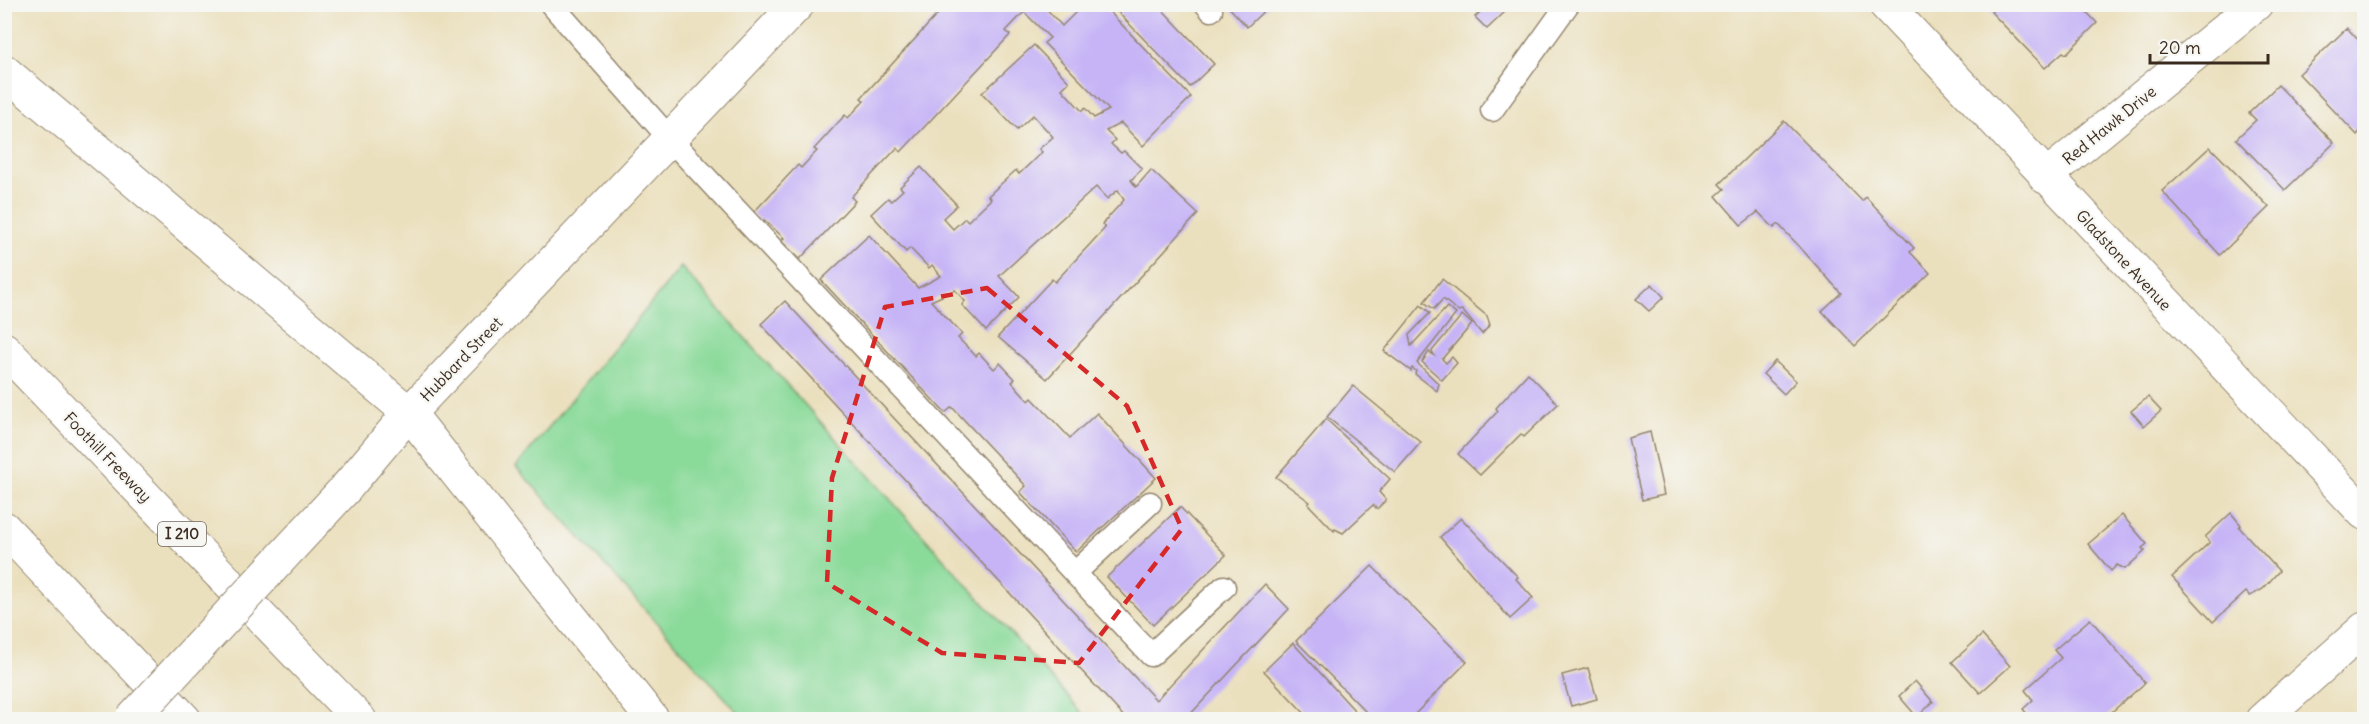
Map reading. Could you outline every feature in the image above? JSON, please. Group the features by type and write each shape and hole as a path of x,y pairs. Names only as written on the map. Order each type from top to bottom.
{"main road":[{"name":"Hubbard Street","path":"131,720 346,488 409,413 798,4"},
{"name":"Gladstone Avenue","path":"1885,4 2045,177 2364,513"},
{"name":"Red Hawk Drive","path":"2045,177 2256,4"},
{"path":"4,71 409,413 653,720"},
{"name":"Foothill Freeway","path":"4,349 360,720"},
{"path":"4,528 184,720"},
{"path":"2262,720 2364,629"}],"lane":[{"path":"551,4 670,139 1151,655 1224,586"},
{"path":"1492,110 1568,4"},
{"path":"1075,573 1150,503"}],"highlighted area":[{"path":"987,288 1127,406 1182,529 1079,663 942,653 827,583 832,478 885,307"}],"green space":[{"path":"681,267 1088,719 744,719 516,467"}],"building":[{"path":"947,4 1042,4 1062,26 1084,4 1102,4 1191,97 1143,146 1121,123 1106,131 1115,140 1111,144 1121,153 1124,151 1142,169 1131,180 1136,187 1151,170 1198,214 1047,379 998,337 1052,279 1055,282 1105,228 1102,224 1124,200 1118,190 1107,199 1096,187 999,276 1019,297 986,331 962,305 965,301 955,290 931,301 962,334 958,338 976,356 979,353 994,369 1000,363 1015,379 1012,382 1029,401 1032,398 1070,438 1097,413 1156,478 1076,552 1020,492 1026,486 952,407 945,413 821,280 869,235 918,288 941,276 932,265 929,268 910,248 906,252 871,214 888,198 891,201 903,190 900,187 921,167 957,205 943,218 953,229 965,218 968,221 991,199 988,196 1016,170 1019,174 1042,152 1039,149 1053,137 1033,115 1017,130 982,93 1034,45 1069,82 1062,89 1082,111 1085,108 1094,118 1109,110 1044,43 1050,38 1024,12 1006,31 1010,35 901,152 897,148 851,197 855,201 800,259 781,241 784,238 764,220 762,223 752,214 798,165 801,168 817,151 814,149 845,115 848,118 864,101 861,98"},
{"path":"1110,4 1157,4 1214,64 1190,87"},
{"path":"1226,4 1271,4 1247,27"},
{"path":"1472,4 1503,4 1508,9 1487,29 1475,17 1480,12"},
{"path":"1999,4 2079,4 2097,23 2066,54 2063,52 2045,68 1991,12"},
{"path":"2347,28 2364,46 2364,127 2357,135 2299,74"},
{"path":"2278,85 2334,143 2285,190 2236,139 2256,120 2249,113"},
{"path":"1784,121 1862,201 1866,197 1914,248 1910,252 1930,273 1855,346 1822,311 1841,293 1798,245 1778,224 1774,228 1758,212 1741,225 1716,196 1724,189 1719,184"},
{"path":"2210,147 2269,207 2220,255 2162,191"},
{"path":"1442,279 1487,316 1490,325 1482,334 1462,310 1458,311 1443,299 1434,309 1424,302"},
{"path":"1652,284 1664,297 1649,311 1636,299"},
{"path":"785,301 1156,700 1265,584 1289,609 1185,720 1127,720 761,324"},
{"path":"1421,305 1430,313 1409,335 1411,346 1447,307 1456,314 1417,363 1439,384 1437,391 1415,374 1416,371 1412,368 1411,371 1384,351"},
{"path":"1462,315 1472,324 1442,359 1446,363 1452,357 1457,363 1442,380 1422,362 1429,352 1434,355 1432,351"},
{"path":"1775,361 1796,381 1784,394 1763,374"},
{"path":"1528,373 1558,404 1524,437 1521,434 1480,475 1458,454 1498,411 1496,408"},
{"path":"1353,386 1421,442 1395,472 1327,417"},
{"path":"2148,397 2161,411 2144,426 2131,411"},
{"path":"1326,419 1390,479 1379,492 1386,500 1377,509 1373,505 1343,533 1335,529 1334,531 1308,504 1310,502 1276,477"},
{"path":"1650,432 1664,495 1642,500 1628,438"},
{"path":"1180,507 1226,555 1153,625 1107,577"},
{"path":"2231,513 2241,525 2239,527 2279,571 2263,589 2250,596 2246,592 2213,622 2172,577 2210,542 2205,537"},
{"path":"2122,515 2147,544 2142,548 2145,551 2125,569 2117,565 2111,571 2088,544"},
{"path":"1461,518 1518,577 1516,579 1533,598 1510,619 1440,537"},
{"path":"1372,566 1467,662 1409,720 1374,720 1296,641"},
{"path":"2090,619 2145,683 2107,716 2110,720 2032,720 2023,709 2033,700 2025,690 2061,658 2054,650"},
{"path":"1982,635 2010,666 1980,693 1952,662"},
{"path":"1293,643 1355,711 1352,714 1358,720 1311,720 1264,671"},
{"path":"1588,668 1597,699 1571,706 1562,675"},
{"path":"1915,681 1933,702 1917,717 1899,696"}]}
